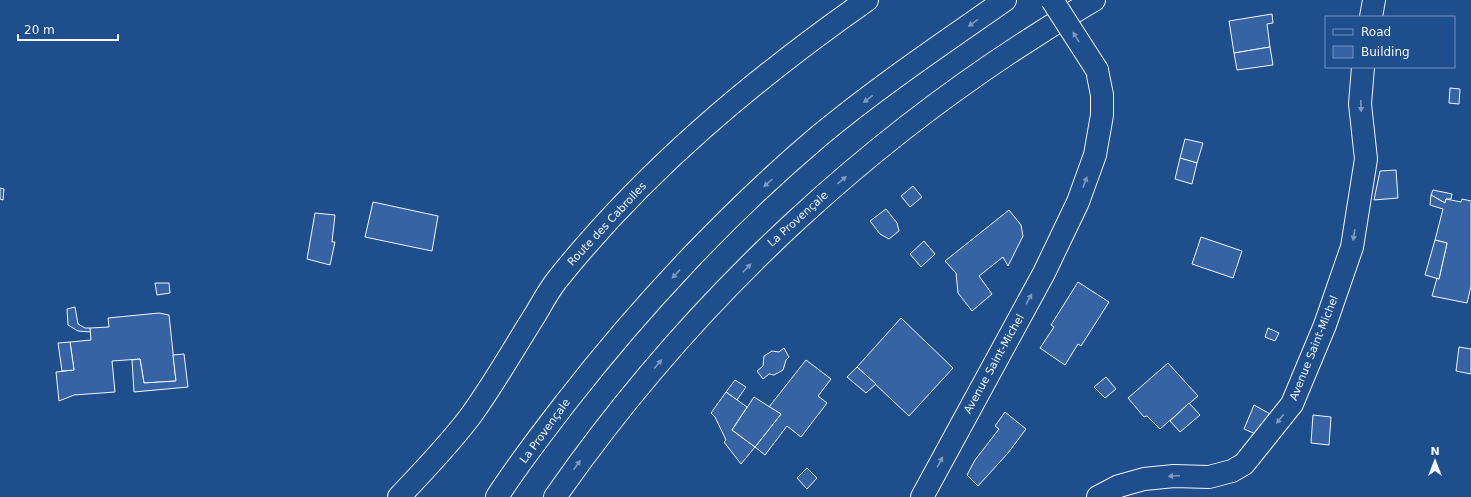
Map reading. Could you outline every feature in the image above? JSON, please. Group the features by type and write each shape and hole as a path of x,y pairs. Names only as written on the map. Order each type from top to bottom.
{"main road":[{"name":"Route des Cabrolles","path":"399,497 449,444 472,413 556,282 611,218 656,172 728,106 774,68 867,0"},
{"name":"La Provençale","path":"497,497 592,368 691,257 741,208 819,136 900,75 1005,0"},
{"name":"Avenue Saint-Michel","path":"922,497 1044,273 1078,202 1095,155 1102,115 1102,95 1097,70 1052,0"},
{"name":"La Provençale","path":"555,497 619,411 659,362 758,256 814,204 865,159 920,117 1026,43 1094,0"},
{"path":"1370,16 1374,0"},
{"name":"Avenue Saint-Michel","path":"1098,497 1119,486 1144,480 1174,476 1209,477 1232,471 1244,464 1292,404 1325,325 1352,247 1366,159 1360,104 1363,68"}],"building":[{"path":"1272,14 1273,23 1267,24 1270,47 1234,53 1229,21"},
{"path":"1270,47 1273,65 1237,70 1234,53"},
{"path":"1450,88 1460,89 1459,104 1449,103"},
{"path":"1185,139 1203,143 1197,163 1180,158"},
{"path":"1180,158 1197,163 1192,184 1175,179"},
{"path":"1396,170 1398,198 1374,200 1380,171"},
{"path":"913,186 922,197 910,207 901,196"},
{"path":"0,188 4,189 3,200 0,199"},
{"path":"1433,190 1452,194 1451,199 1446,199 1445,203 1431,195"},
{"path":"1431,195 1445,203 1446,199 1461,202 1462,199 1471,201 1471,286 1467,303 1432,296 1437,278 1439,279 1447,243 1435,240 1443,209 1430,205"},
{"path":"373,202 438,216 432,251 365,237"},
{"path":"886,209 897,223 899,231 889,239 880,234 870,221"},
{"path":"1009,210 1021,225 1023,236 1008,266 1003,257 979,276 992,294 972,311 958,293 956,273 945,261"},
{"path":"315,213 335,215 332,242 335,242 330,265 307,259"},
{"path":"1201,237 1242,251 1233,278 1192,264"},
{"path":"1435,240 1447,243 1439,279 1425,275"},
{"path":"924,241 935,254 921,267 910,254"},
{"path":"1078,282 1109,302 1081,346 1078,344 1065,365 1040,348 1054,327 1051,325"},
{"path":"155,283 169,283 170,293 157,295"},
{"path":"75,307 78,324 85,328 90,328 91,332 78,331 68,325 67,309"},
{"path":"159,313 169,315 176,381 144,383 140,359 112,361 115,392 74,395 59,401 56,372 74,370 70,342 91,340 90,328 109,327 108,318"},
{"path":"901,318 953,368 909,416 857,367"},
{"path":"1268,328 1279,333 1275,341 1265,337"},
{"path":"70,342 74,370 62,371 58,343"},
{"path":"1459,347 1471,349 1471,374 1456,371"},
{"path":"784,348 789,357 786,360 783,370 774,375 769,374 763,379 757,371 763,366 764,356 772,351 779,352"},
{"path":"184,354 188,387 134,392 132,360 140,359 144,383 176,381 173,355"},
{"path":"806,360 831,379 818,396 827,403 801,437 787,426 765,455 755,447 781,414 769,407"},
{"path":"1168,363 1198,396 1160,429 1147,416 1144,417 1128,398"},
{"path":"857,367 876,384 866,393 847,377"},
{"path":"1106,377 1116,389 1105,398 1094,387"},
{"path":"735,380 746,387 737,400 726,392"},
{"path":"726,392 747,407 732,430 755,447 741,464 724,442 726,440 715,417 711,413"},
{"path":"754,397 781,414 755,447 732,430"},
{"path":"1189,403 1200,415 1180,432 1170,421"},
{"path":"1254,405 1272,415 1258,435 1244,429"},
{"path":"1005,412 1026,429 1008,453 978,486 967,475 975,460 999,429 995,426"},
{"path":"1313,415 1331,417 1329,445 1311,443"},
{"path":"807,468 817,478 807,489 797,478"}]}
